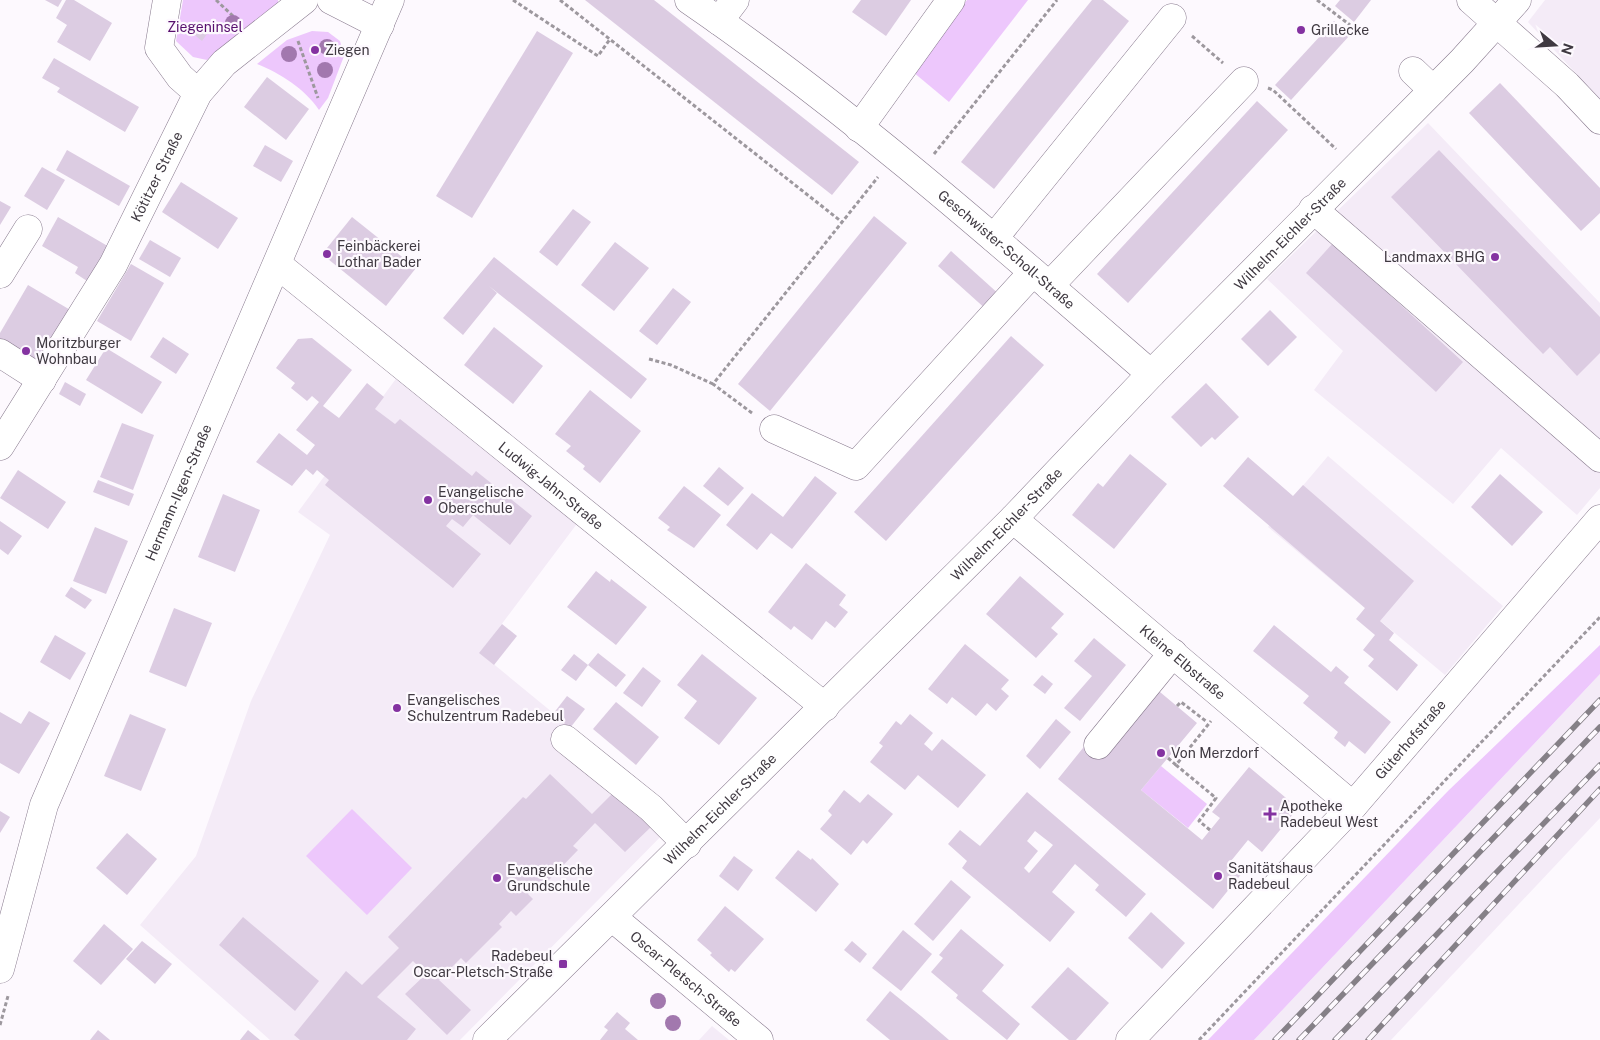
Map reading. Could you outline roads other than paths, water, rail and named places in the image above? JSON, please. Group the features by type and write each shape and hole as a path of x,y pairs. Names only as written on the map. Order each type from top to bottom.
{"street":[{"path":"167,0 159,48 180,77 198,93"},
{"path":"331,0 380,25 390,0"},
{"name":"Geschwister-Scholl-Straße","path":"688,0 727,10 859,128 994,238 1151,374"},
{"path":"859,128 951,0"},
{"path":"1471,0 1567,85 1600,120"},
{"name":"Wilhelm-Eichler-Straße","path":"487,1040 563,964 613,918 1014,519 1151,374 1433,90 1498,22 1516,0"},
{"name":"Kötitzer Straße","path":"0,446 113,265 198,93 224,63 296,6"},
{"path":"994,238 1172,18"},
{"name":"Hermann-Ilgen-Straße","path":"0,969 44,805 380,25"},
{"path":"1414,71 1433,90"},
{"path":"774,429 856,466 1041,279 1244,81"},
{"path":"1313,209 1600,458"},
{"path":"0,274 28,229"},
{"name":"Ludwig-Jahn-Straße","path":"278,265 825,707"},
{"path":"0,353 42,380"},
{"name":"Kleine Elbstraße","path":"1014,519 1353,806"},
{"name":"Güterhofstraße","path":"1130,1040 1353,806 1600,519"},
{"path":"1098,745 1173,653"},
{"path":"566,738 651,808 687,844"},
{"name":"Oscar-Pletsch-Straße","path":"613,918 759,1040"}],"railway":[{"path":"1275,1040 1600,700"},
{"path":"1299,1040 1600,727"},
{"path":"1335,1040 1600,765"},
{"path":"1368,1040 1600,789"}],"place":[{"name":"Grillecke","path":"1301,30"},
{"name":"Ziegen","path":"315,50"},
{"name":"Feinbäckerei Lothar Bader","path":"327,254"},
{"name":"Landmaxx BHG","path":"1495,257"},
{"name":"Moritzburger Wohnbau","path":"26,351"},
{"name":"Evangelische Oberschule","path":"428,500"},
{"name":"Evangelisches Schulzentrum Radebeul","path":"397,708"},
{"name":"Von Merzdorf","path":"1161,753"},
{"name":"Apotheke Radebeul West","path":"1270,814"},
{"name":"Sanitätshaus Radebeul","path":"1218,876"},
{"name":"Evangelische Grundschule","path":"497,878"},
{"name":"Radebeul Oscar-Pletsch-Straße","path":"563,964"}],"park label":[{"name":"Ziegeninsel","path":"205,27"}]}
